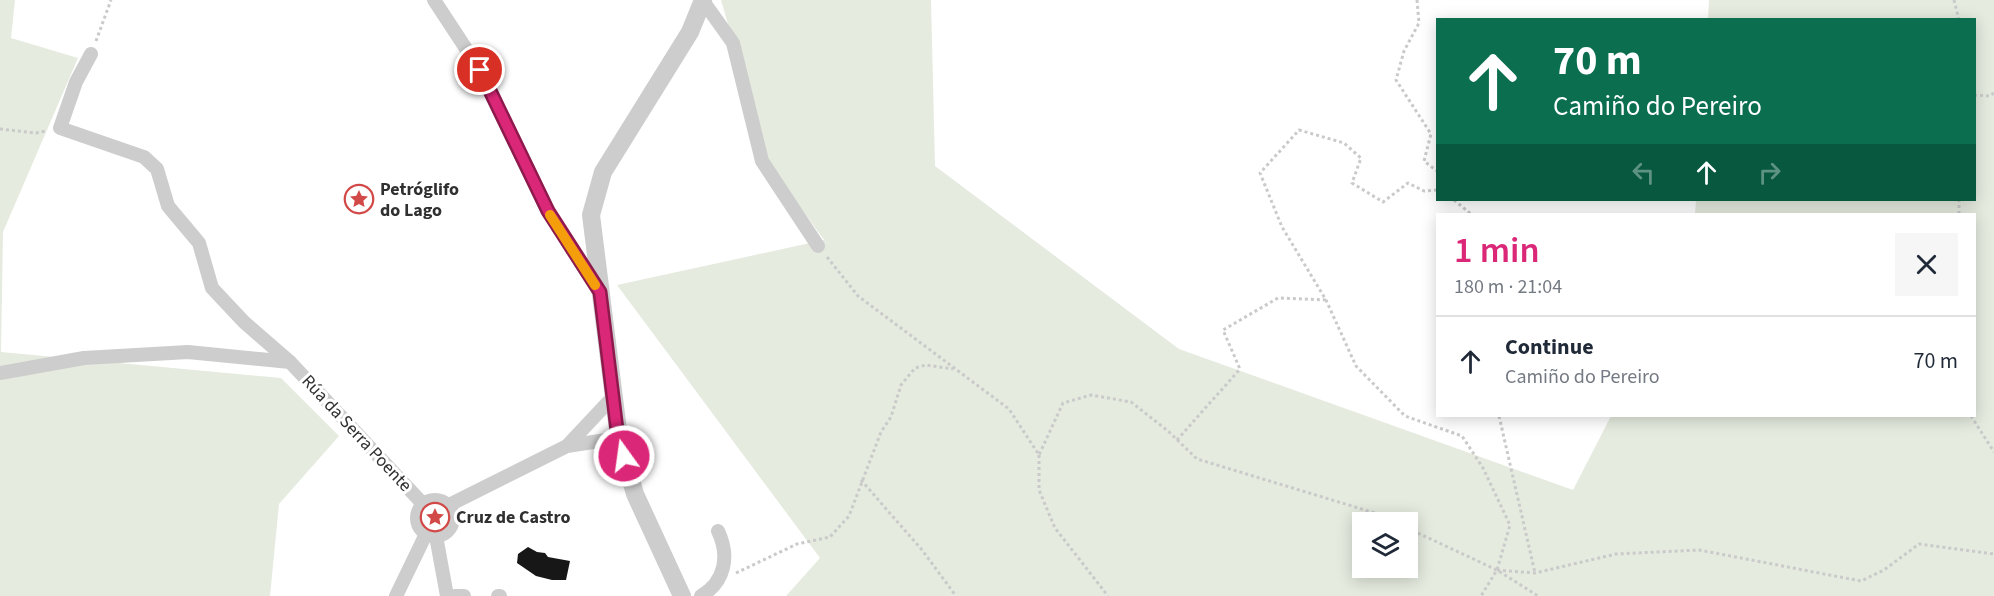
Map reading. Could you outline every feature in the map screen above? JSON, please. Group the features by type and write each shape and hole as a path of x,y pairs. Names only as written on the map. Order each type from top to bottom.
{"street":[{"path":"434,0 480,70 548,211 600,292"},
{"path":"682,596 636,494 618,438 591,215 603,172 690,32 703,1"},
{"path":"703,1 733,43 762,161 818,246"},
{"path":"60,128 76,82 91,54"},
{"name":"Rúa da Serra Poente","path":"60,128 144,157 157,169 168,206 199,243 212,288 244,322 290,362 423,504"},
{"name":"Rúa da Serra Poente","path":"0,373 84,358 188,352 290,362"},
{"path":"567,446 613,397"},
{"path":"449,505 567,446 618,438"},
{"path":"396,596 431,535 451,527 454,516 449,505 434,499 423,504 417,520 431,535 447,596"},
{"path":"701,596 719,583 725,561 723,541 718,531"},
{"path":"455,596 464,596"}],"path":[{"path":"91,54 111,0"},
{"path":"1417,0 1419,23 1404,51 1396,80 1431,134 1424,161 1436,170"},
{"path":"1954,0 1958,18"},
{"path":"1976,95 1990,96 1994,93"},
{"path":"0,129 36,133 60,128"},
{"path":"1436,190 1424,191 1408,183 1383,202 1352,183 1361,158 1344,143 1299,130 1260,173 1282,227 1326,300 1356,366 1405,416 1462,436 1483,468 1510,525 1497,570 1481,596"},
{"path":"1455,201 1471,213"},
{"path":"818,246 858,296 1009,410 1039,455"},
{"path":"1177,440 1240,369 1223,330 1278,298 1326,300"},
{"path":"719,583 797,544 830,537 849,516 881,432 891,417 901,385 915,368 926,365 953,369"},
{"path":"1108,596 1055,528 1039,490 1039,455 1063,403 1091,395 1131,402 1197,459 1372,512"},
{"path":"1499,417 1535,573"},
{"path":"1972,417 1994,452"},
{"path":"861,480 922,550 956,596"},
{"path":"1418,533 1497,570 1538,596"},
{"path":"1497,570 1535,573 1616,554 1699,550 1861,581 1884,570 1919,544 1994,554"}],"shaded area":[{"path":"0,0 15,0 11,38 78,58 3,232 1,352 281,378 339,436 279,504 270,596 0,596"},
{"path":"721,0 931,0 935,166 1179,349 1573,490 1610,417 1976,417 1976,213 1695,213 1696,201 1976,201 1976,18 1708,18 1709,0 1994,0 1994,596 786,596 820,558 617,285 824,240 768,162"}],"building":[{"path":"528,547 545,553 548,557 570,561 566,580 552,580 536,576 517,563 518,554"}],"slow traffic":[{"path":"550,215 595,285"}],"place":[{"name":"Petróglifo do Lago","path":"359,199"},
{"name":"Cruz de Castro","path":"435,517"}],"route":[{"path":"480,70 548,211 600,292 618,438 624,456"}]}
